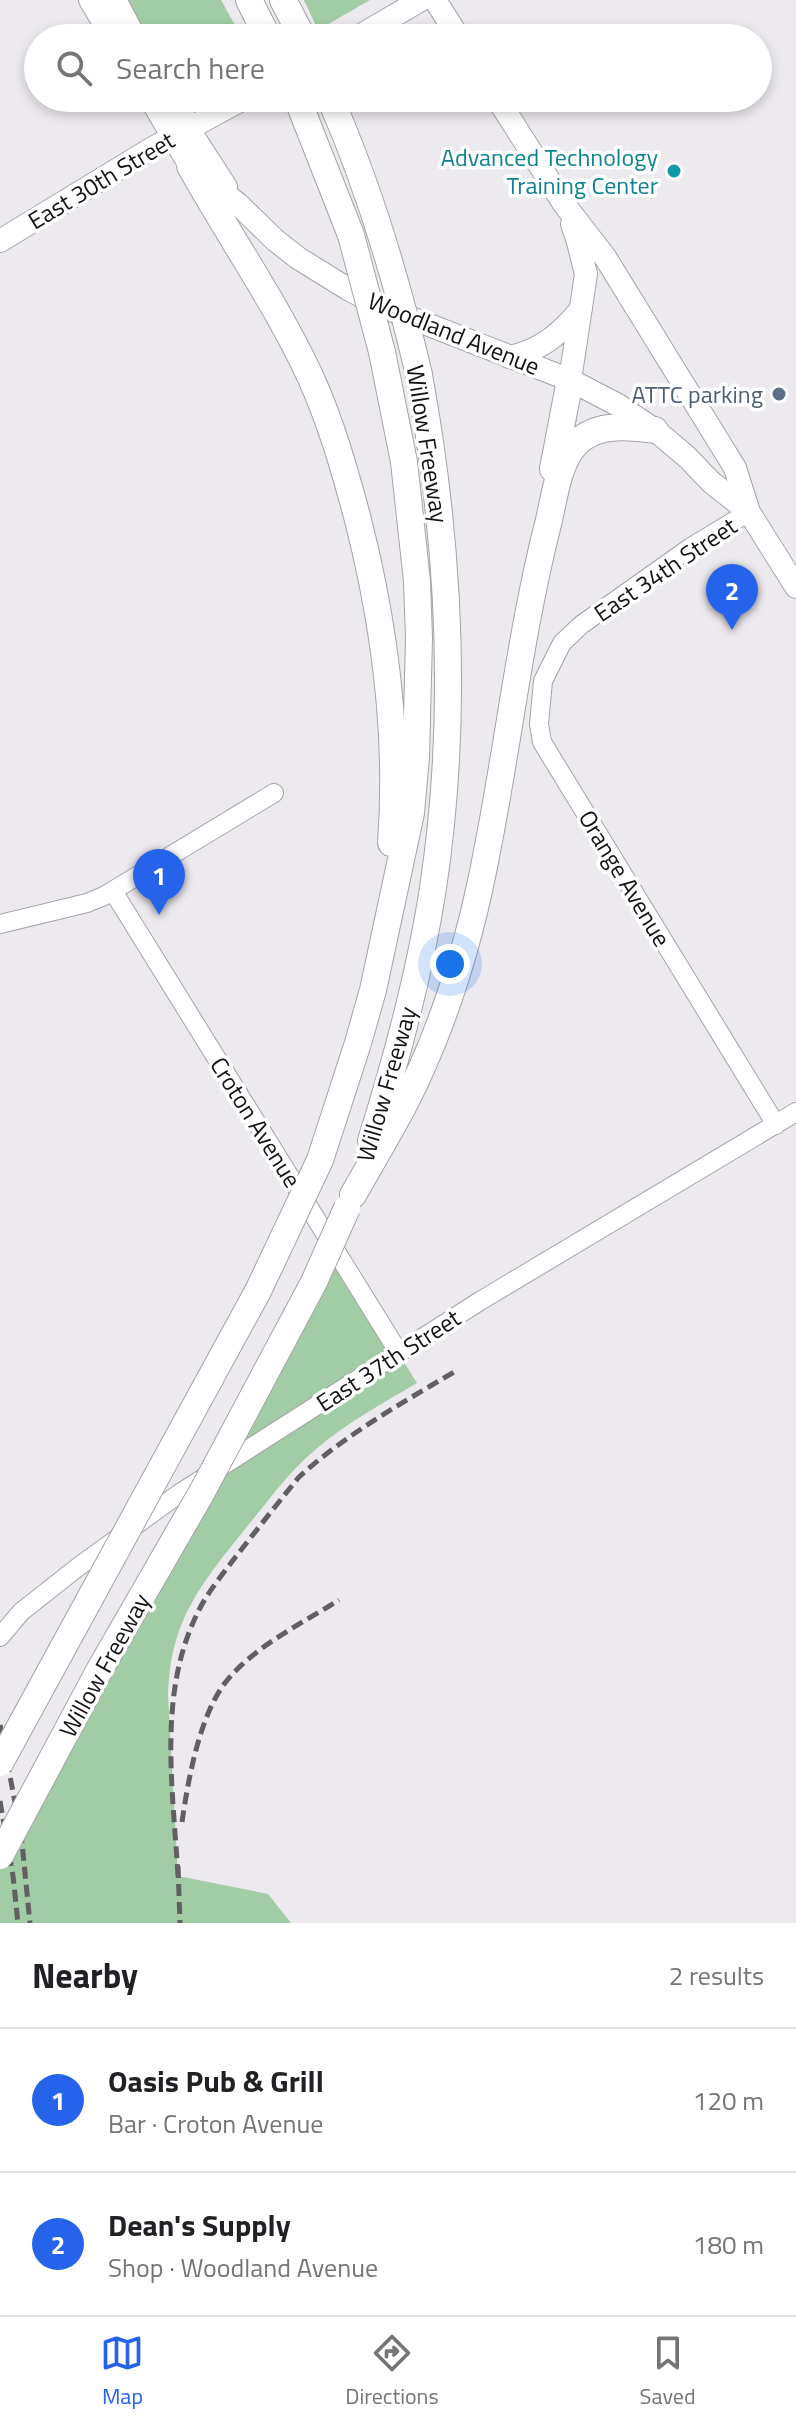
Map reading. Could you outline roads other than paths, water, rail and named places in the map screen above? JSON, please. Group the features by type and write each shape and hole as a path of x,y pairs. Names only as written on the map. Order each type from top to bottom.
{"highway":[{"path":"113,0 126,24"},
{"path":"283,0 296,24"},
{"path":"175,112 181,132"},
{"name":"Willow Freeway","path":"0,1763 258,1291 320,1160 358,1043 411,813 417,743 419,638 417,581 406,476 382,352 351,235 303,112"},
{"name":"Willow Freeway","path":"0,1856 100,1669 202,1492 314,1282 350,1201 388,1084 414,983 433,888 446,772 450,653 436,476 419,375 392,268 355,158 336,112"},
{"path":"190,166 278,315 310,377 340,457 360,529 376,599 391,704 393,807 386,928"},
{"path":"350,1201 404,1103 419,1069 444,1007 474,911 543,544 551,480 570,380"},
{"path":"543,544 562,469 576,444 606,429 628,426 655,430"}],"main road":[{"path":"90,0 105,24"},
{"path":"380,24 421,0"},
{"path":"435,0 450,24"},
{"path":"163,112 238,204"},
{"name":"East 30th Street","path":"0,241 219,112"},
{"name":"Woodland Avenue","path":"506,112 564,204 605,257 735,468 749,512 796,587"},
{"name":"Woodland Avenue","path":"181,132 190,166 238,204 275,240 348,289 402,315 570,380 618,405 655,430 749,512"},
{"path":"564,204 584,260 586,287 570,380"},
{"path":"509,357 526,354 548,342 582,308"}],"street":[{"name":"East 34th Street","path":"581,625 691,547 749,512"},
{"name":"Orange Avenue","path":"581,625 562,643 543,681 539,724 542,742 776,1125"},
{"path":"0,924 87,903 113,891 274,793"},
{"name":"Croton Avenue","path":"113,891 399,1353"},
{"name":"East 37th Street","path":"0,1637 21,1612 180,1493 480,1301 796,1112"}],"railway":[{"path":"178,1876 171,1775 173,1707 177,1674 186,1641 203,1603 299,1477 354,1434 454,1372"},
{"path":"182,1822 191,1769 202,1731 225,1683 263,1647 339,1600"},
{"path":"0,1725 21,1833 30,1923"},
{"path":"0,1801 18,1923"},
{"path":"178,1866 180,1923"}],"place":[{"name":"Advanced Technology Training Center","path":"674,171"},
{"name":"ATTC parking","path":"779,394"},
{"name":"Dean's Supply","path":"732,630"},
{"name":"Oasis Pub & Grill","path":"159,915"}]}
